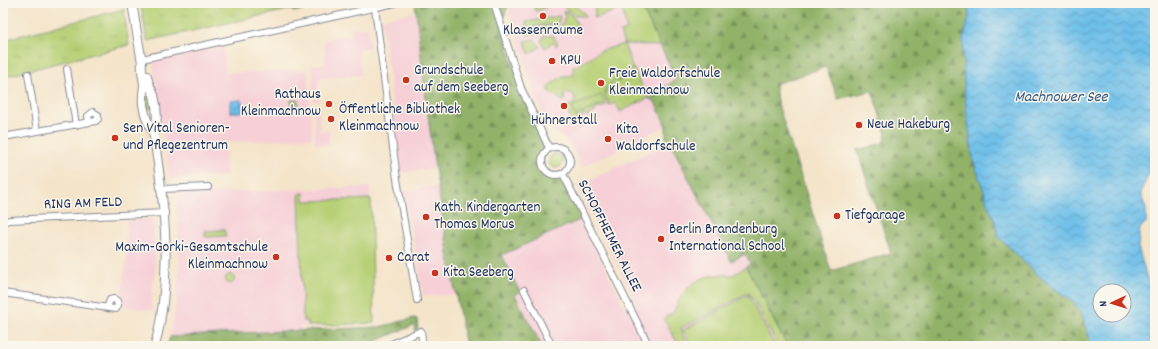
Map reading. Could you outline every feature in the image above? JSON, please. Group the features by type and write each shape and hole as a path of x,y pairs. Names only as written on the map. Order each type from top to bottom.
{"street":[{"path":"132,3 142,61 144,85 142,97 144,110 146,118 154,134 165,214 166,277 155,346"},
{"path":"142,61 395,3"},
{"path":"494,3 521,88 549,148"},
{"path":"376,8 396,179 417,300"},
{"path":"142,61 146,67 149,85 154,95 157,121 154,134"},
{"path":"67,69 76,125"},
{"path":"28,74 37,131"},
{"path":"3,137 89,122"},
{"name":"SCHOPFHEIMER ALLEE","path":"556,147 564,149 570,156 570,166 563,174 559,176 550,174 544,168 542,160 543,155 549,148 556,147"},
{"name":"SCHOPFHEIMER ALLEE","path":"563,174 632,309 649,346"},
{"path":"162,189 208,187"},
{"name":"RING AM FELD","path":"3,222 24,219 165,214"},
{"path":"524,290 552,346"},
{"path":"3,293 107,308 116,309 118,301 114,299 110,300 107,308"},
{"path":"387,346 421,331 423,346"}],"shaded area":[{"name":"Freie Waldorfschule Kleinmachnow","path":"512,3 640,3 676,80 648,98 655,102 666,126 582,167 569,142 551,129 537,102 509,10"},
{"name":"Grundschule auf dem Seeberg","path":"417,12 426,101 435,168 406,173 401,171 400,167 381,19"},
{"path":"352,28 368,28 370,47 358,48 361,75 318,78 319,101 313,101 312,65 325,64 324,39 329,39 329,37 352,36"},
{"path":"223,46 226,73 308,70 312,138 225,142 226,175 170,178 153,61"},
{"path":"314,110 319,110 320,131 329,131 329,144 315,145"},
{"name":"Berlin Brandenburg International School","path":"666,144 672,146 731,261 745,254 751,264 746,268 787,346 542,346 515,295 520,292 502,255 582,219 627,312 638,306 577,186"},
{"path":"438,186 456,295 423,296 404,191"},
{"name":"Maxim-Gorki-Gesamtschule Kleinmachnow","path":"370,187 374,323 301,326 301,331 170,337 175,311 180,246 176,194"},
{"path":"154,219 155,268 151,304 154,311 122,306 123,296 121,296 127,254 126,220"}],"green space":[{"path":"154,3 291,3 292,9 147,41 141,6"},
{"path":"291,3 335,3 293,12"},
{"path":"415,3 509,3 501,25 516,73 549,148 542,159 542,164 551,175 563,174 582,219 502,255 520,292 515,295 542,346 466,346 450,265 435,168"},
{"path":"533,3 543,3 548,6 535,11"},
{"path":"571,3 584,13 585,17 575,15 561,5"},
{"path":"594,3 640,3 660,46 624,44 620,32 627,30 622,9 594,18"},
{"path":"640,3 968,3 969,17 963,40 984,191 987,203 995,221 998,236 1040,277 1074,303 1082,314 1092,346 787,346 746,267 750,264 746,254 731,261 672,146 666,144 666,126 655,102 648,98 676,79","holes":["826,67 838,99 872,91 886,134 883,143 857,150 891,253 831,271 777,101 775,84"]},
{"path":"124,9 129,45 3,77 3,40"},
{"path":"564,10 572,15 579,27 551,30 563,23 565,15"},
{"path":"560,16 559,22 555,24 526,27 526,22"},
{"path":"552,26 547,31 527,35 526,29"},
{"path":"552,35 558,43 556,46 553,42 545,48 541,41 544,36"},
{"path":"534,39 540,47 529,54 525,41"},
{"path":"624,44 633,69 629,70 622,76 620,81 615,80 608,86 605,94 607,100 604,102 601,95 575,116 605,103 606,106 595,109 595,112 587,116 585,115 576,119 577,122 575,125 569,116 570,115 565,110 568,106 575,102 574,95 567,93 564,96 565,100 563,101 549,92 548,88 551,84 563,76 574,75 573,67 579,65 600,51"},
{"path":"634,69 648,98 620,112 616,103 609,105 605,95 605,89 615,80 620,81 622,76 629,70"},
{"path":"146,86 149,92 154,108 146,108"},
{"path":"601,95 605,103 575,116 571,107"},
{"path":"291,100 298,100 298,110 291,110"},
{"path":"556,154 561,156 563,161 561,166 556,168 551,166 549,161 551,156"},
{"path":"304,193 304,201 371,199 374,323 308,326 308,321 303,321 299,194"},
{"path":"224,229 226,236 205,237 205,231"},
{"path":"746,267 787,346 778,346 748,293 681,328 683,337 688,346 679,346 664,318 674,312 684,292 695,282 708,276 732,275"},
{"path":"230,274 235,279 230,284 225,279"},
{"path":"748,295 775,346 691,346 683,330"},
{"path":"414,318 417,319 418,329 415,330 414,325 365,346 167,346 170,337 379,327"}],"water":[{"name":"Machnower See","path":"968,3 1155,3 1155,163 1142,188 1141,195 1146,209 1146,223 1140,228 1138,247 1155,306 1155,346 1092,346 1082,314 1074,303 1040,277 998,236 995,221 987,203 973,160 964,91 963,40 969,17"},
{"path":"242,100 242,112 230,112 230,101"}],"place":[{"name":"Klassenräume","path":"543,16"},
{"name":"KPU","path":"552,61"},
{"name":"Grundschule auf dem Seeberg","path":"406,80"},
{"name":"Freie Waldorfschule Kleinmachnow","path":"601,83"},
{"name":"Rathaus Kleinmachnow","path":"329,104"},
{"name":"Hühnerstall","path":"564,106"},
{"name":"Öffentliche Bibliothek Kleinmachnow","path":"331,119"},
{"name":"Neue Hakeburg","path":"859,125"},
{"name":"Sen Vital Senioren- und Pflegezentrum","path":"115,138"},
{"name":"Kita Waldorfschule","path":"608,139"},
{"name":"Tiefgarage","path":"837,216"},
{"name":"Kath. Kindergarten Thomas Morus","path":"426,217"},
{"name":"Berlin Brandenburg International School","path":"661,239"},
{"name":"Maxim-Gorki-Gesamtschule Kleinmachnow","path":"276,257"},
{"name":"Carat","path":"389,258"},
{"name":"Kita Seeberg","path":"435,273"}]}
